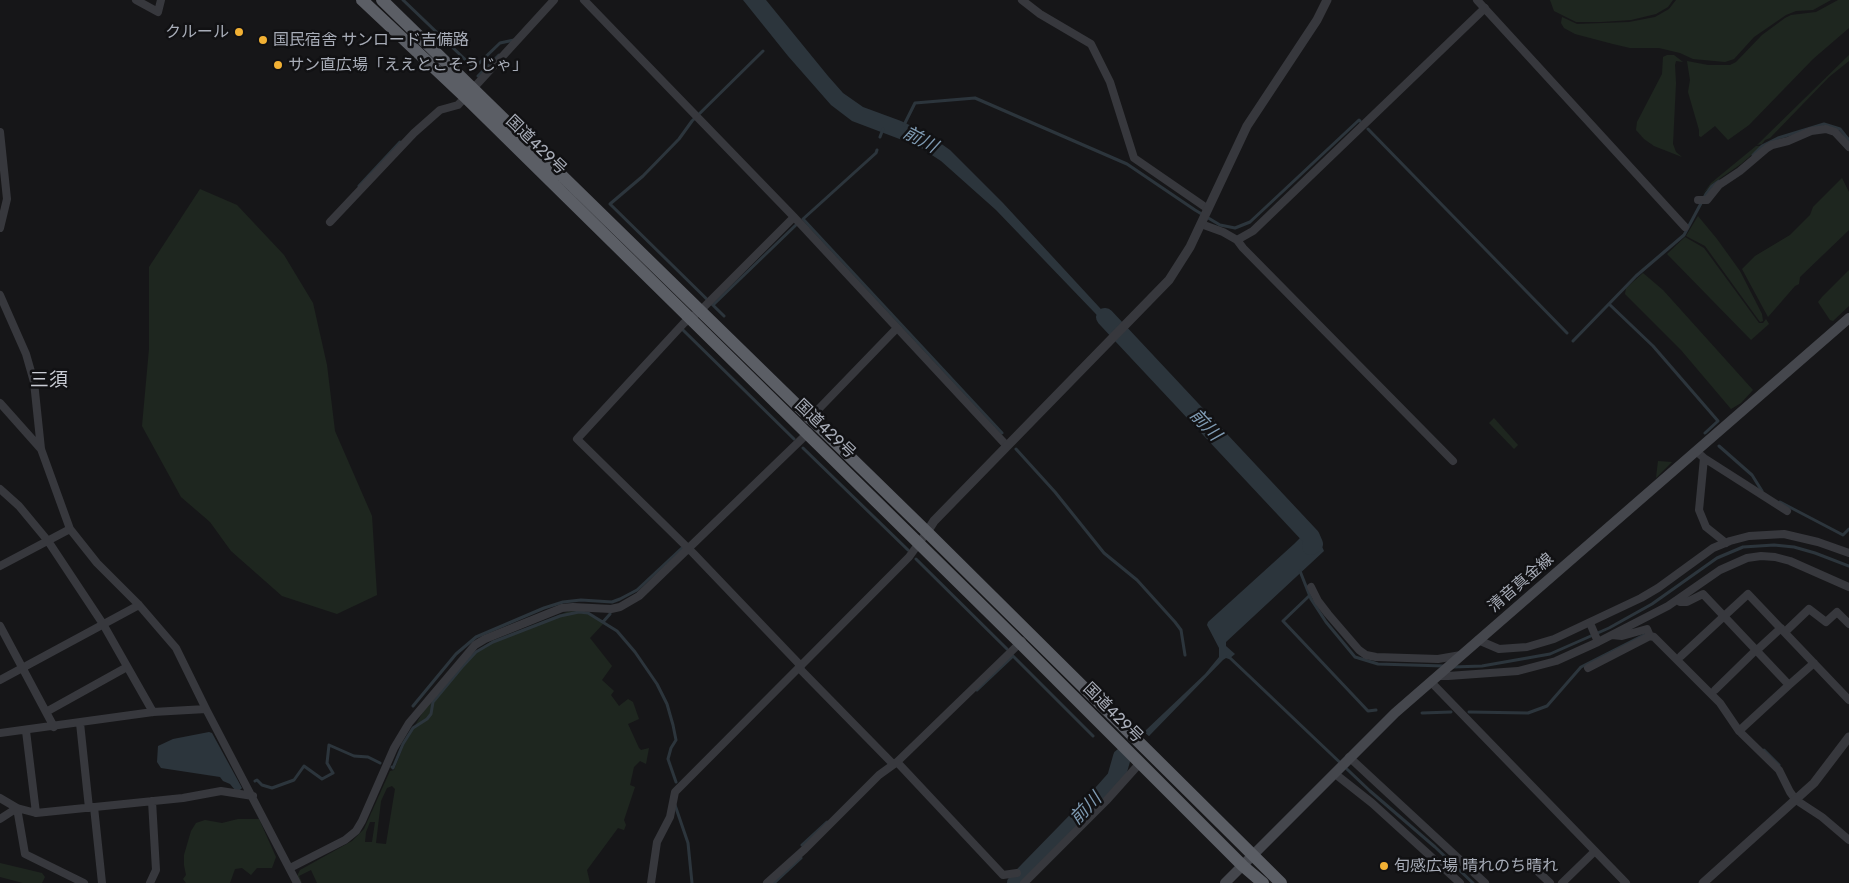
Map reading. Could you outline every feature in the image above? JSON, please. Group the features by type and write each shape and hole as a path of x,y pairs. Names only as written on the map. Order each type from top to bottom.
{"highway":[{"name":"国道429号","path":"362,0 469,93 702,308 813,421 927,532 1120,743 1243,866 1263,883"},
{"name":"国道429号","path":"382,0 469,93"},
{"name":"国道429号","path":"702,308 804,431 920,544 1130,733 1281,883"}],"main road":[{"name":"清音真金線","path":"1225,883 1395,712 1478,640 1700,455 1849,318"}],"street":[{"path":"136,0 158,12 161,0"},
{"path":"330,222 414,133 440,110 458,105 554,0"},
{"path":"584,0 797,221 1007,446"},
{"path":"1022,0 1040,14 1091,44 1110,82 1134,158 1224,232 1237,240 1453,461"},
{"path":"1477,0 1685,227"},
{"path":"651,883 657,842 670,817 675,792 909,557 920,544 934,520 1172,275 1186,255 1247,126 1317,20 1325,1"},
{"path":"1237,240 1253,231 1485,8"},
{"path":"1702,200 1772,144 1788,141 1811,131 1826,129 1835,132 1849,148"},
{"path":"0,132 7,199 0,228"},
{"path":"797,221 702,308 577,439 688,549 1003,875 1017,873"},
{"path":"0,295 26,354 34,382 41,449 70,529 97,563 139,605 176,648 297,883"},
{"path":"290,868 345,840 356,831 394,748 409,723 475,645 485,639 562,608 620,607 639,596 804,431 897,328"},
{"path":"0,403 41,449"},
{"path":"1700,455 1787,511"},
{"path":"1700,455 1698,510 1706,527 1726,543"},
{"path":"0,489 19,506 48,541 103,624 153,712"},
{"path":"0,566 70,529"},
{"path":"1478,640 1499,649 1527,647 1554,640 1591,626 1658,588 1698,558 1726,543 1749,536 1784,534 1818,542 1849,553"},
{"path":"1437,677 1531,668 1556,661 1612,635 1677,600 1706,578 1747,558 1761,556 1790,561 1849,587"},
{"path":"1311,587 1318,602 1359,650 1366,655 1438,659 1460,656"},
{"path":"1677,600 1687,602 1703,594 1789,686"},
{"path":"1681,656 1748,594 1849,700"},
{"path":"0,680 139,605"},
{"path":"1715,690 1756,650 1809,609 1826,622 1837,612 1849,624"},
{"path":"0,626 54,727"},
{"path":"1591,626 1598,641"},
{"path":"1612,635 1622,636 1648,630 1649,634 1720,703 1741,730 1779,770 1796,800 1822,817 1849,840"},
{"path":"1588,668 1649,634"},
{"path":"767,883 805,849 879,775 895,763 1025,639"},
{"path":"1741,730 1814,663"},
{"path":"46,712 127,667"},
{"path":"1437,677 1594,851 1626,883"},
{"path":"0,733 153,712 206,709"},
{"path":"80,723 102,883"},
{"path":"26,730 36,813"},
{"path":"1707,881 1814,782 1849,738"},
{"path":"1348,759 1485,883"},
{"path":"1024,883 1106,801 1139,762"},
{"path":"1336,771 1460,883"},
{"path":"0,798 18,808 36,813 152,801 220,791 252,796"},
{"path":"150,883 156,870 152,801"},
{"path":"0,819 18,808"},
{"path":"18,808 25,854 84,883"},
{"path":"1562,883 1594,851"},
{"path":"1532,866 1550,883"}],"shaded area":[{"path":"1550,0 1673,0 1668,7 1656,14 1631,20 1576,22 1554,11"},
{"path":"1676,0 1831,0 1813,10 1796,11 1786,15 1754,37 1734,59 1725,62 1693,59 1680,53 1659,48 1630,48 1613,44 1575,34 1564,28 1561,23 1562,17 1577,24 1629,22 1655,17 1669,9"},
{"path":"1838,0 1849,0 1849,28 1813,59 1749,125 1728,140 1715,126 1701,137 1699,136 1688,92 1690,80 1687,61 1708,65 1730,65 1736,62 1762,35 1785,18 1791,15 1816,12"},
{"path":"1674,55 1683,62 1676,61 1675,65 1673,144 1676,152 1682,157 1654,146 1636,130 1637,122 1662,74 1663,57"},
{"path":"1849,55 1849,61 1829,77 1770,138 1757,145"},
{"path":"1756,146 1762,146 1741,164 1712,184 1702,195 1711,183"},
{"path":"1842,178 1849,192 1849,230 1800,277 1799,284 1795,286 1768,317 1742,269 1755,256 1790,235 1810,215 1813,207"},
{"path":"200,189 237,205 284,255 313,303 327,365 335,431 372,516 377,595 337,614 282,596 231,551 210,522 181,497 142,426 149,349 149,267"},
{"path":"1698,216 1740,271 1762,314 1763,321 1760,322 1705,246 1686,236"},
{"path":"1685,237 1704,248 1759,323 1763,323 1766,319 1769,324 1751,340 1667,254"},
{"path":"1849,270 1849,306 1833,321 1830,320 1818,302"},
{"path":"1643,273 1663,290 1753,390 1741,403 1731,409 1681,350 1625,294 1626,288"},
{"path":"1494,418 1518,445 1514,449 1489,423"},
{"path":"1658,461 1672,462 1656,478"},
{"path":"569,611 587,612 602,620 603,624 590,638 612,666 602,680 614,691 611,695 619,706 628,699 633,702 639,719 628,724 639,748 641,750 649,748 646,764 640,761 634,767 630,785 635,787 624,820 626,825 624,830 618,828 587,870 590,883 317,883 311,870 299,876 302,883 300,883 297,876 300,870 352,841 364,829 390,771 394,770 404,745 424,710 459,668 475,652 490,642","holes":["392,786 395,789 386,844 376,843 381,801 387,788","370,822 375,822 372,842 365,842"]},
{"path":"238,819 259,819 276,857 272,868 257,868 251,875 242,868 235,869 230,883 186,883 183,879 186,875 184,855 191,831 196,823 205,820 222,823"},
{"path":"0,863 42,873 45,877 42,883 23,883 0,877"}],"water":[{"path":"743,0 766,0 843,93 863,107 901,121 926,133 950,150 1003,203 1123,333 1118,337 996,210 941,161 918,146 852,121 831,105"},
{"path":"1304,526 1320,542 1324,551 1226,642 1226,646 1235,654 1229,659 1223,660 1150,735 1115,781 1112,779 1114,757 1145,731 1205,674 1219,657 1219,648 1207,625 1208,622 1300,538 1300,530"},
{"path":"212,733 242,788 240,790 235,790 220,777 161,768 157,762 158,746 173,739"}],"pier":[{"path":"1142,730 1151,738 1128,768 1114,754"}],"waterway":[{"path":"403,0 474,68 500,43 514,40"},
{"path":"724,316 610,204 643,176 679,139 692,121 763,51"},
{"path":"478,76 499,55"},
{"path":"904,125 915,103 975,98 1127,164 1220,225 1235,228 1250,222 1360,121"},
{"path":"1753,155 1762,146 1778,138 1824,124 1840,129 1849,140"},
{"path":"880,137 883,129"},
{"path":"1368,129 1567,333"},
{"path":"359,186 400,142"},
{"path":"803,219 876,153 877,150"},
{"path":"1573,341 1636,276 1684,235 1706,194 1719,181"},
{"path":"803,219 1002,433"},
{"path":"713,305 798,223"},
{"path":"1609,304 1653,346 1718,421 1705,433"},
{"name":"前川","path":"1105,317 1311,537 1314,544 1311,546"},
{"path":"683,330 794,439"},
{"path":"1719,446 1752,475 1762,491"},
{"path":"803,448 908,550"},
{"path":"1016,449 1055,492 1104,553 1137,580 1175,622 1181,630 1185,655"},
{"path":"1780,502 1843,535 1849,529"},
{"path":"1453,667 1482,666 1550,654 1609,628 1652,604 1717,558 1743,547 1774,545 1794,547 1849,566"},
{"path":"413,706 456,654 476,637 544,608 563,602 581,600 612,602 620,599 637,590 682,548"},
{"path":"916,559 1007,649"},
{"path":"1300,571 1311,599 1326,622 1355,657 1378,664 1444,666"},
{"path":"1309,596 1283,621 1368,711 1376,710"},
{"path":"392,767 413,728 427,719 431,714 433,702 476,652 493,642 560,616 579,612 588,613 617,631 635,652 657,684 667,704 676,740 671,748 668,759 676,782"},
{"path":"603,622 610,614"},
{"path":"1469,712 1528,713 1547,706 1581,667 1644,635"},
{"path":"1012,655 1093,736"},
{"path":"977,690 1013,656"},
{"path":"1228,656 1370,791 1435,847 1473,883"},
{"path":"1422,713 1451,712"},
{"path":"255,781 257,780 262,785 272,788 294,780 304,766 322,779 333,773 327,763 329,745 354,756 368,757 380,763"},
{"path":"1764,750 1779,765"},
{"name":"前川","path":"1016,883 1116,778 1122,757"},
{"path":"675,805 688,843 692,883"},
{"path":"802,845 827,822"},
{"path":"774,883 801,858"}],"place":[{"name":"クルール","path":"239,32"},
{"name":"国民宿舎 サンロード吉備路","path":"263,40"},
{"name":"サン直広場「ええとこそうじゃ」","path":"278,65"},
{"name":"旬感広場 晴れのち晴れ","path":"1384,866"}],"district":[{"name":"三須","path":"49,381"}]}
